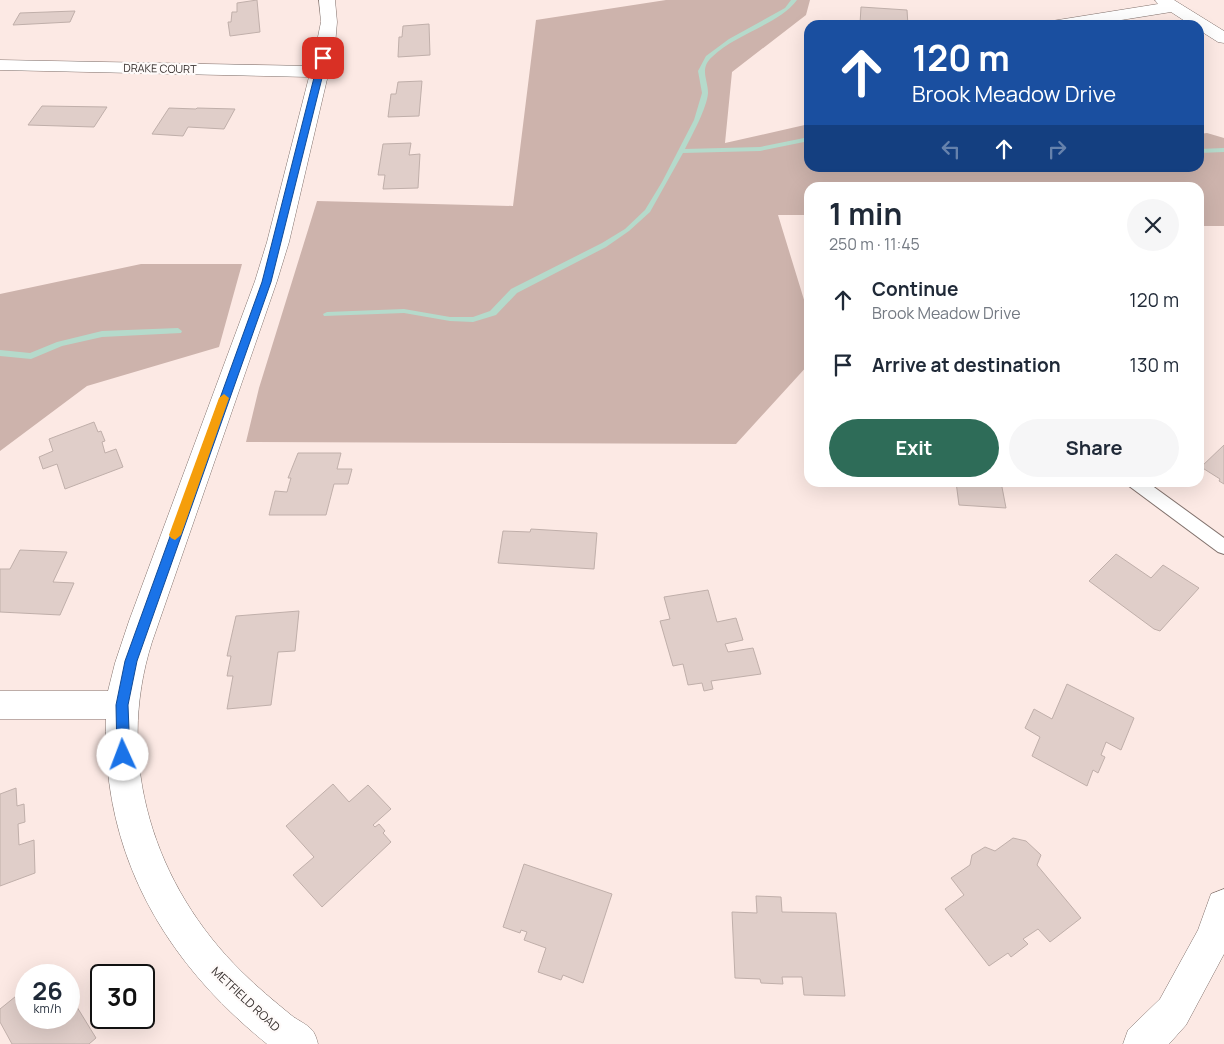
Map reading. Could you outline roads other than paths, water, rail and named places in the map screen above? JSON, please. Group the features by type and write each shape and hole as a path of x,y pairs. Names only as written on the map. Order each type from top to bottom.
{"street":[{"name":"METFIELD ROAD","path":"299,1044 272,1026 214,971 170,910 140,846 124,772 122,705 131,661 144,621 266,282 278,242 326,45 329,22 327,0"},
{"path":"1084,20 1168,4 1194,20"},
{"path":"1204,26 1224,38"},
{"name":"DRAKE COURT","path":"0,65 320,72"},
{"path":"0,705 122,705"},
{"path":"1142,1044 1173,1012 1218,944 1224,907"}],"lane":[{"path":"1142,487 1224,547"}],"waterway":[{"path":"681,151 697,120 705,93 701,71 708,57 731,40 787,9 794,0"},
{"path":"681,151 760,149 804,140"},
{"path":"1204,151 1224,150"},
{"path":"327,314 404,311 450,319 473,320 493,313 514,291 604,245 627,230 648,211 681,151"},
{"path":"0,353 31,356 60,344 102,334 178,331"}]}
